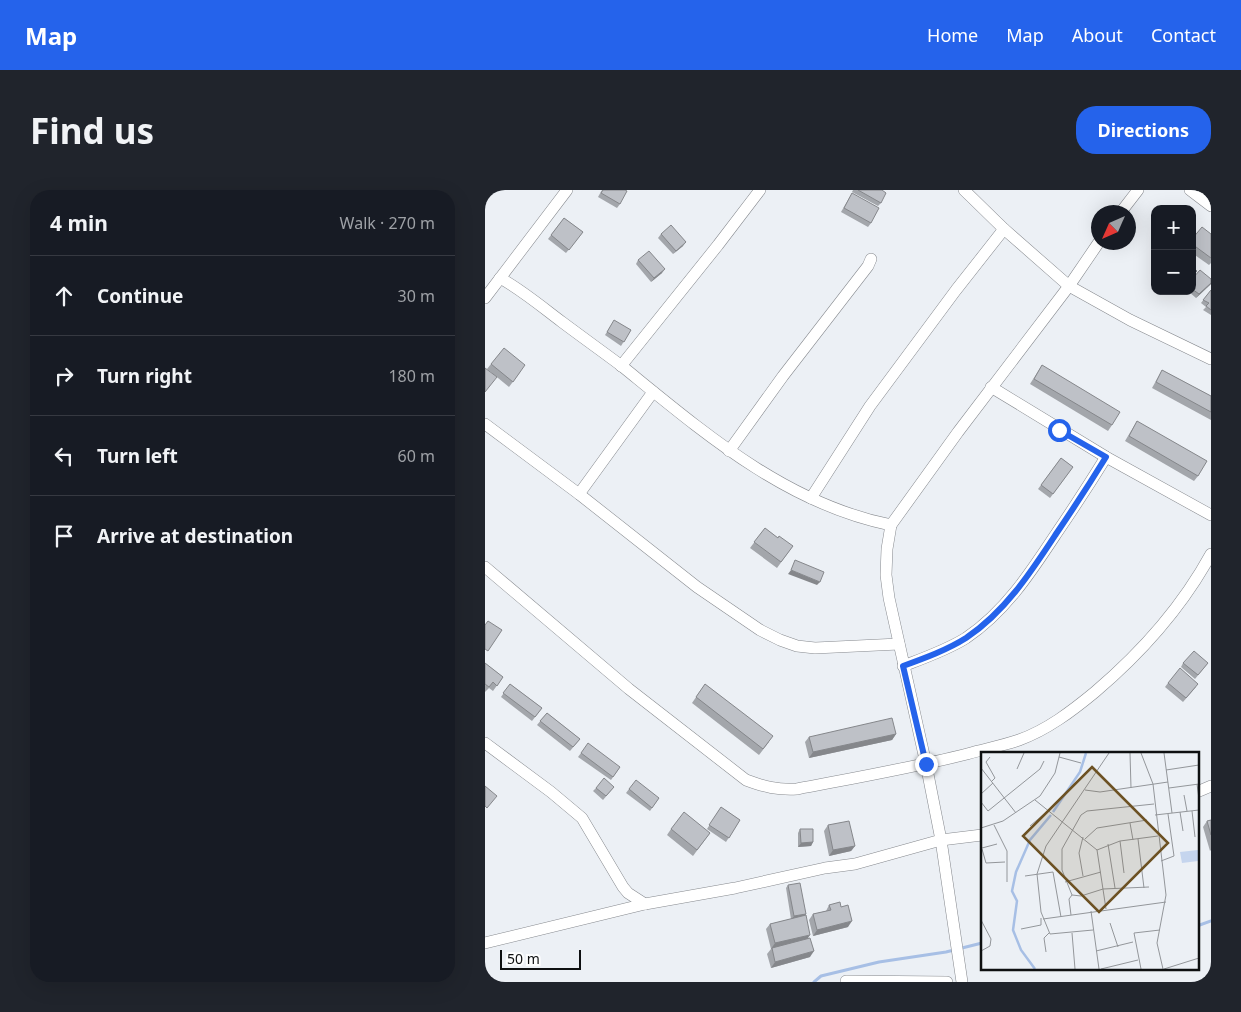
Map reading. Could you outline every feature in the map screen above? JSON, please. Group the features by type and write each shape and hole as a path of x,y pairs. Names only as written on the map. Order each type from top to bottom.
{"street":[{"path":"485,298 567,190"},
{"path":"621,366 760,190"},
{"path":"964,190 1004,229 1069,286 1130,320 1211,359"},
{"path":"1126,205 1138,190"},
{"path":"1189,190 1211,206"},
{"path":"811,498 870,406 1004,229"},
{"path":"962,982 941,840 889,598 886,576 891,525 991,387 1069,286 1094,250"},
{"path":"729,451 783,376 868,266 871,259"},
{"path":"501,278 621,366 729,451 778,482 811,498 844,512 891,525"},
{"path":"991,387 1106,457 1211,515"},
{"path":"579,494 653,392"},
{"path":"485,424 579,494 697,587 760,630 797,646 815,648 899,644"},
{"path":"903,666 941,651 966,638 984,624 1003,605 1043,555 1106,457"},
{"path":"485,567 629,688 745,780 764,787 780,790 797,789 926,764 1018,741 1043,730 1073,710 1114,676 1157,632 1181,602 1211,554"},
{"path":"485,743 551,792 582,818 623,887 628,893 645,904"},
{"path":"1199,791 1211,786"},
{"path":"485,942 645,904 735,888 825,868 855,864 941,840 981,835"},
{"path":"846,981 947,982"}],"building":[{"path":"603,190 627,191 620,204 601,193"},
{"path":"858,190 882,190 886,193 881,203"},
{"path":"852,193 879,208 871,223 844,208"},
{"path":"564,218 583,232 569,250 551,235"},
{"path":"671,225 686,242 676,251 661,234"},
{"path":"1202,227 1211,234 1211,258 1196,247 1196,234"},
{"path":"649,251 665,269 654,278 638,260"},
{"path":"1200,270 1211,279 1211,283 1199,294 1196,292 1196,274"},
{"path":"1211,290 1211,310 1206,306 1209,303 1203,300"},
{"path":"614,320 631,330 624,342 607,332"},
{"path":"504,348 525,365 513,382 491,364"},
{"path":"1042,365 1120,412 1112,425 1034,379"},
{"path":"485,368 497,377 485,392"},
{"path":"1162,370 1211,396 1211,412 1156,382"},
{"path":"1137,421 1207,461 1198,476 1129,436"},
{"path":"1061,458 1073,467 1053,494 1041,485"},
{"path":"765,528 793,546 781,562 754,542"},
{"path":"795,560 824,572 820,582 791,570"},
{"path":"488,621 502,630 488,651 485,649 485,625"},
{"path":"1194,651 1208,663 1198,675 1183,663"},
{"path":"485,663 503,677 497,686 493,682 489,687 485,684"},
{"path":"1180,668 1198,684 1186,698 1168,683"},
{"path":"510,684 542,708 535,717 503,693"},
{"path":"705,684 773,736 763,749 696,697"},
{"path":"547,713 580,739 573,747 540,721"},
{"path":"892,718 896,734 813,752 809,737"},
{"path":"588,743 620,767 613,777 581,753"},
{"path":"604,778 614,787 606,796 596,788"},
{"path":"636,780 659,798 652,808 629,789"},
{"path":"485,786 497,796 487,808 485,806"},
{"path":"721,807 740,820 729,838 709,825"},
{"path":"684,812 710,833 697,850 671,829"},
{"path":"1211,820 1211,835 1207,821"},
{"path":"849,821 855,846 833,850 828,825"},
{"path":"800,829 813,829 813,842 801,843"},
{"path":"800,883 806,914 794,916 788,885"},
{"path":"840,902 841,907 848,905 852,921 817,930 813,914 831,910 829,905"},
{"path":"806,915 810,935 775,943 770,924"},
{"path":"810,938 814,951 775,962 772,948"}],"waterway":[{"path":"1199,925 1211,921"},
{"path":"814,982 821,976 879,962 946,952 981,943"}],"route":[{"path":"926,764 903,666 941,651 966,638 984,624 1024,581 1043,555 1106,457 1059,430"}]}
